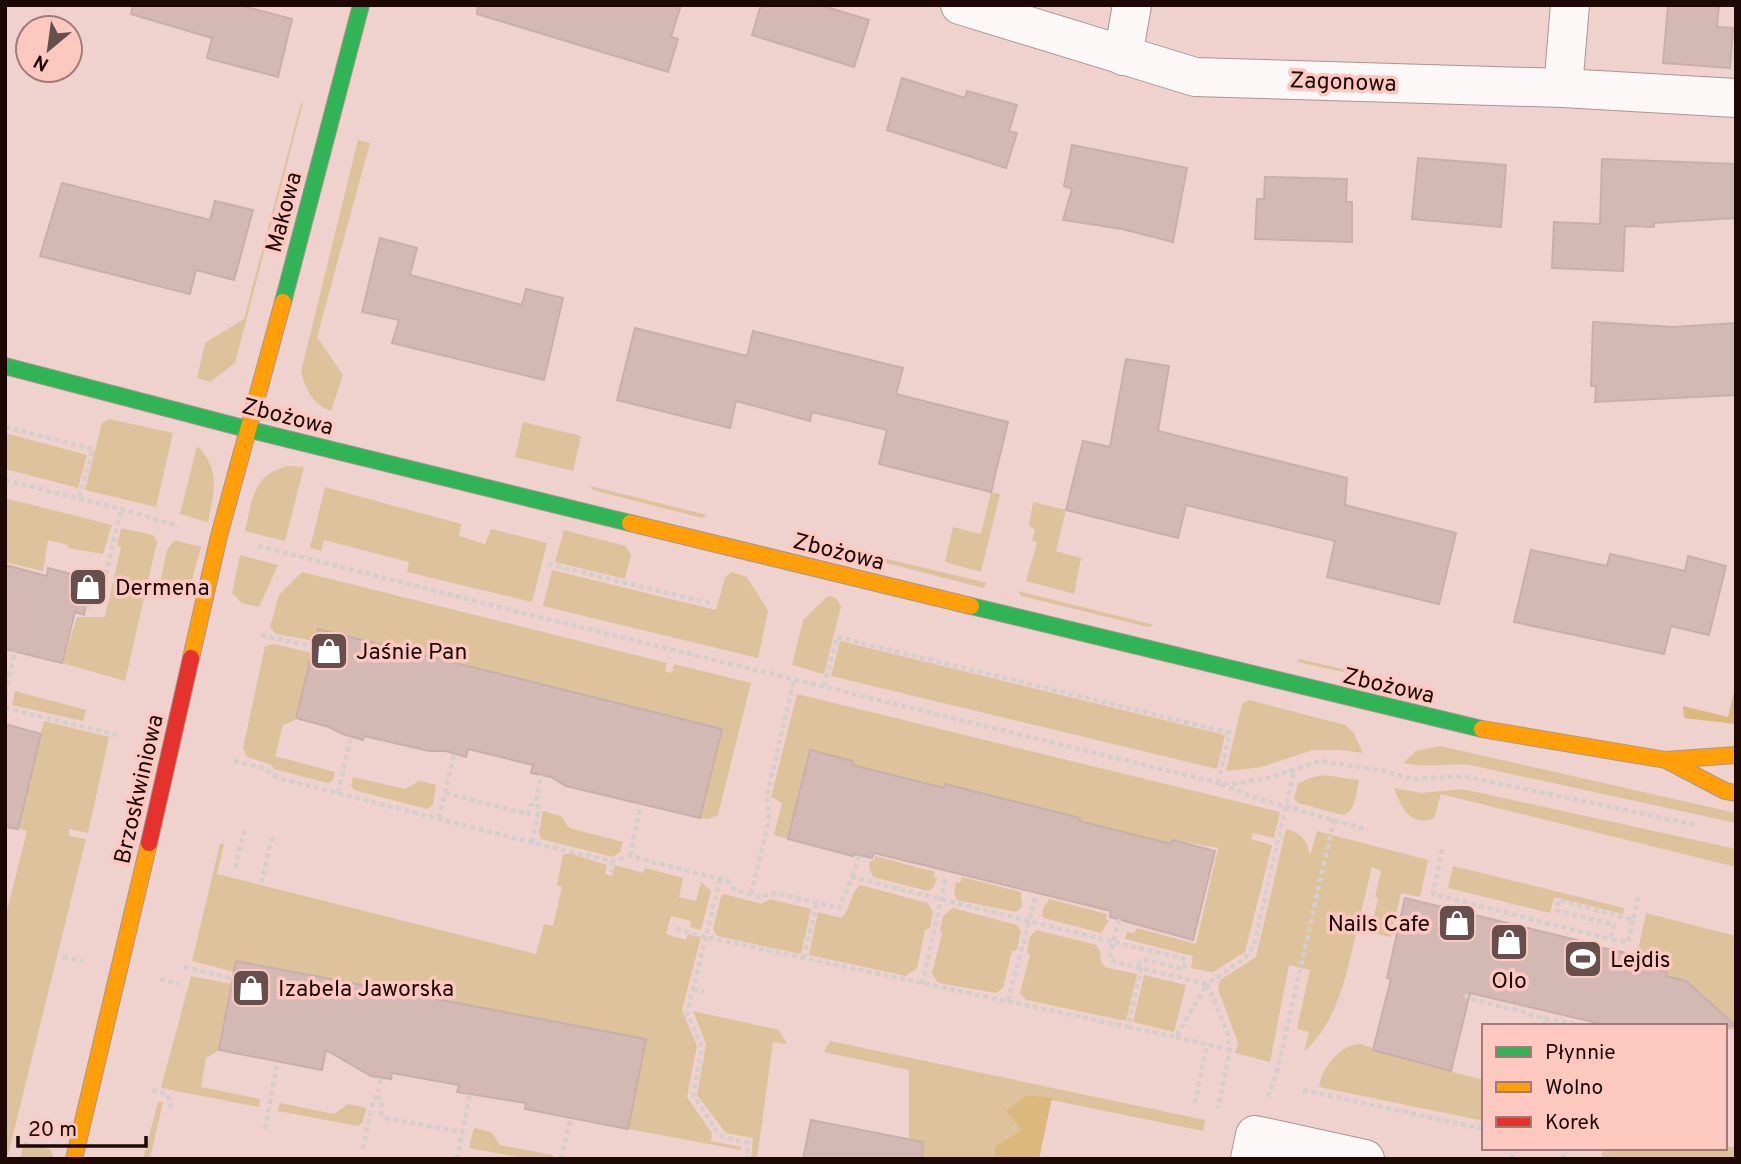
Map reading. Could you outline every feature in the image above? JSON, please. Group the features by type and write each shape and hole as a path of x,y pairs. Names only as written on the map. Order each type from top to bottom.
{"street":[{"name":"Makowa","path":"247,429 263,378 361,5"},
{"name":"Zagonowa","path":"960,5 1195,77 1563,88 1736,98"},
{"path":"1124,56 1132,5"},
{"path":"1563,88 1570,5"},
{"name":"Zbożowa","path":"5,366 247,429 1302,688 1488,730 1665,760 1736,755"},
{"name":"Brzoskwiniowa","path":"74,1159 124,955 219,536 247,429"},
{"name":"Zbożowa","path":"1665,760 1725,791 1736,793"},
{"path":"1252,1147 1365,1159"}],"path":[{"path":"5,427 93,449 79,498"},
{"path":"5,480 794,680 1218,783 1256,799 1368,830"},
{"path":"86,607 92,607 100,600 121,509"},
{"path":"548,564 713,604"},
{"path":"261,635 310,646"},
{"path":"824,686 838,637 1149,713 1230,733 1218,783"},
{"path":"6,692 15,652"},
{"path":"751,892 769,820 766,795 794,680"},
{"path":"5,708 117,735"},
{"path":"338,793 351,736"},
{"path":"439,818 454,754"},
{"path":"234,761 264,768 278,778 612,861 630,853 729,882 735,890 751,892 760,897 775,893 839,908 860,855"},
{"path":"1218,783 1232,784 1269,778 1320,761 1384,771 1413,779 1463,776 1709,828"},
{"path":"1176,1037 1208,984 1250,953 1294,769"},
{"path":"532,842 539,809 536,802 541,775"},
{"path":"445,792 528,814 530,806 536,802"},
{"path":"630,853 640,808"},
{"path":"1252,1147 1278,1068 1334,819"},
{"path":"235,868 244,829"},
{"path":"261,883 272,836"},
{"path":"1442,849 1433,894 1611,939 1628,942 1638,897"},
{"path":"612,861 610,868 614,872"},
{"path":"852,877 1186,961 1184,969 1141,960 1128,1027"},
{"path":"922,984 946,877"},
{"path":"720,879 688,1013 702,1047 693,1087 695,1100 723,1137 748,1143 747,1159"},
{"path":"1008,1001 1035,898"},
{"path":"1611,939 1614,925 1556,910 1559,901 1633,920"},
{"path":"804,958 817,902"},
{"path":"1119,919 1110,959 1208,984"},
{"path":"676,929 1230,1050"},
{"path":"184,967 231,978"},
{"path":"1208,984 1227,1031 1230,1050 1217,1108"},
{"path":"693,990 704,992"},
{"path":"1464,995 1470,999 1561,1022 1580,1024"},
{"path":"1544,1024 1546,1017"},
{"path":"1195,1103 1207,1044"},
{"path":"702,1047 711,1049"},
{"path":"265,1129 277,1065"},
{"path":"363,1149 369,1114 381,1077"},
{"path":"152,1090 167,1094 172,1110"},
{"path":"1303,1090 1482,1129"},
{"path":"457,1159 470,1094"},
{"path":"377,1096 382,1101 382,1116 389,1119 462,1132"},
{"path":"561,1159 570,1121"}],"shaded area":[{"path":"301,103 235,363 210,382 197,378 205,343 244,319"},
{"path":"358,140 370,143 317,337 343,375 331,411 319,405 311,396 301,372"},
{"path":"109,419 173,433 156,507 85,490 102,423"},
{"path":"523,422 581,436 573,471 515,457"},
{"path":"5,433 87,455 78,488 5,469"},
{"path":"197,446 205,454 213,472 208,522 180,514"},
{"path":"289,466 304,467 285,541 245,531 253,499 261,481 277,470"},
{"path":"590,486 707,515 702,518 593,490"},
{"path":"325,487 461,524 459,536 485,544 491,529 547,543 532,602 407,572 409,562 324,540 321,551 310,548"},
{"path":"991,492 1000,494 981,572 945,562 953,527 981,534"},
{"path":"5,498 112,525 103,554 68,548 68,545 48,540 43,571 5,562"},
{"path":"1033,502 1066,510 1056,551 1081,558 1074,594 1026,581 1037,543 1032,540 1035,530 1029,525"},
{"path":"121,528 153,535 157,542 125,681 62,663 77,617 105,617 121,547 117,546"},
{"path":"564,530 626,546 631,555 625,579 555,562"},
{"path":"174,540 201,547 190,587 177,592 159,588 167,550"},
{"path":"842,548 987,583 983,588 844,552"},
{"path":"240,555 278,565 259,607 242,603 232,593"},
{"path":"552,570 716,610 725,578 731,572 747,577 768,611 758,658 543,606"},
{"path":"302,572 667,663 665,671 672,673 674,664 751,683 718,815 708,819 700,818 722,730 318,629 315,641 276,634 270,627 279,595"},
{"path":"1018,591 1154,625 1149,627 1021,596"},
{"path":"828,596 835,597 841,606 824,674 792,665 803,620"},
{"path":"840,641 1225,735 1217,769 831,676"},
{"path":"274,644 312,653 296,718 283,725 275,756 335,772 333,780 328,783 274,769 270,764 247,757 243,748 265,646"},
{"path":"1299,659 1421,687 1297,662"},
{"path":"1736,684 1736,724 1684,718 1683,706 1728,717"},
{"path":"15,691 86,710 83,721 12,705"},
{"path":"797,694 1280,812 1274,838 1253,833 1251,839 1272,845 1245,952 1213,972 1191,968 1193,956 1125,939 1127,932 1134,933 1137,928 1196,944 1218,848 1173,840 1171,844 1079,821 1080,818 1033,805 1032,809 992,800 993,795 946,784 944,788 852,765 853,761 810,751 788,839 774,835 782,803 771,797"},
{"path":"1249,700 1345,725 1353,732 1363,753 1312,750 1262,767 1226,771 1242,704"},
{"path":"44,721 109,737 88,833 69,829 69,836 86,839 8,1155 5,1155 5,918 27,831 18,828"},
{"path":"1440,746 1736,813 1736,823 1470,765 1403,763 1416,751"},
{"path":"1323,775 1359,780 1355,802 1350,811 1342,815 1298,803 1294,799 1298,784"},
{"path":"353,777 405,789 419,781 436,785 433,805 427,809 354,790 351,785"},
{"path":"1394,788 1421,793 1462,789 1736,849 1736,867 1441,794 1434,818 1419,820 1403,808"},
{"path":"543,811 561,816 569,828 623,842 620,852 613,857 541,839 539,832"},
{"path":"1286,829 1303,838 1310,856 1317,831 1428,860 1420,897 1401,893 1391,937 1357,930 1333,1010 1326,1025 1304,1052 1309,1032 1297,1029 1310,970 1289,965 1270,1062 1235,1053 1238,1043 1218,989 1220,980 1256,957","holes":["1372,867 1381,871 1375,897 1378,898 1374,917 1361,913"]},
{"path":"220,844 224,844 217,874 536,954 544,924 553,926 562,887 557,885 563,855 569,853 607,865 605,874 612,876 615,865 643,873 645,868 683,878 679,897 696,901 701,882 711,891 701,930 690,927 691,921 671,916 666,934 686,940 688,934 701,937 682,1010 697,1046 687,1097 712,1133 711,1141 741,1147 741,1150 628,1129 646,1040 237,961 234,972 192,961"},
{"path":"875,856 935,872 934,877 937,878 934,887 928,891 873,877 869,868 870,861 874,861"},
{"path":"1453,866 1624,908 1623,914 1554,897 1550,913 1448,888"},
{"path":"962,877 1021,892 1022,907 1016,912 957,900 954,893 956,882 960,883"},
{"path":"860,885 928,903 933,912 930,928 925,930 917,968 906,976 809,955 818,912 841,918"},
{"path":"724,894 762,904 770,899 811,909 801,954 717,936 713,929"},
{"path":"1049,899 1107,914 1106,919 1109,921 1101,933 1044,918 1044,905"},
{"path":"953,908 1017,925 1021,931 1017,950 1012,951 1003,988 996,993 938,983 932,973 942,934 940,931 943,916"},
{"path":"1646,913 1736,936 1736,1030 1727,1029 1727,1018 1702,995 1684,991 1686,981 1648,968 1650,958 1637,955"},
{"path":"1037,930 1096,945 1104,967 1137,974 1126,1021 1026,1000 1020,993 1030,955 1027,952 1030,936"},
{"path":"1144,975 1186,985 1174,1032 1133,1022"},
{"path":"191,976 232,984 219,1050 206,1058 201,1087 260,1099 259,1107 161,1088"},
{"path":"693,1011 779,1030 787,1044 773,1042 757,1159 751,1159 753,1138 726,1133 697,1095 706,1044"},
{"path":"830,1041 1205,1120 1203,1131 1027,1095 1022,1130 995,1146 994,1159 909,1159 909,1070 824,1052"},
{"path":"1361,1044 1411,1061 1482,1079 1482,1121 1319,1087 1333,1058 1353,1045"},
{"path":"1027,1095 1052,1098 1039,1159 994,1159 995,1146 1022,1130 1006,1111"},
{"path":"158,1102 163,1102 150,1159 143,1159"},
{"path":"280,1103 334,1114 348,1104 366,1108 363,1122 358,1126 278,1111"},
{"path":"474,1128 491,1132 500,1145 553,1155 553,1159 529,1159 469,1148"},
{"path":"24,1142 51,1150 54,1159 20,1159"},
{"path":"1736,1148 1736,1159 1601,1159 1603,1150"}],"building":[{"path":"133,5 239,5 292,19 278,77 207,58 212,38 131,14"},
{"path":"478,5 681,5 671,37 678,39 668,72 477,14"},
{"path":"761,5 820,5 869,20 854,67 752,35"},
{"path":"1668,5 1719,5 1717,27 1733,28 1730,68 1663,63"},
{"path":"902,78 965,98 967,91 1017,105 1009,131 1017,133 1006,168 887,130"},
{"path":"1072,145 1187,168 1173,242 1122,229 1063,220 1072,189 1064,186"},
{"path":"1418,158 1506,165 1501,227 1412,219"},
{"path":"1602,159 1736,164 1736,218 1654,223 1654,227 1625,226 1623,271 1552,268 1554,222 1600,224"},
{"path":"1265,177 1347,179 1346,202 1352,202 1352,242 1255,239 1257,199 1264,199"},
{"path":"62,183 210,220 215,201 253,210 234,280 196,270 190,294 40,256"},
{"path":"380,238 417,248 410,275 522,305 526,289 563,298 544,380 392,343 399,320 362,312"},
{"path":"1593,322 1673,327 1736,323 1736,395 1595,402 1596,386 1591,386"},
{"path":"635,328 747,356 753,331 903,368 896,394 1008,422 991,492 879,464 887,430 812,412 810,421 736,401 730,428 617,400"},
{"path":"1126,359 1169,366 1158,431 1347,478 1345,505 1456,533 1439,604 1327,577 1335,541 1186,505 1178,538 1066,510 1083,441 1110,447"},
{"path":"1531,550 1607,566 1610,554 1685,571 1688,556 1726,566 1709,635 1671,626 1664,654 1514,622"},
{"path":"5,565 47,576 48,568 92,579 84,615 75,612 62,663 5,649"},
{"path":"318,629 722,729 700,818 566,786 551,777 531,773 533,765 468,749 466,757 364,736 363,740 296,718"},
{"path":"5,724 41,734 18,829 5,827"},
{"path":"810,750 853,761 852,765 944,788 945,784 1171,844 1172,840 1215,851 1193,940 1110,917 1111,911 874,853 872,858 853,856 788,839"},
{"path":"1405,898 1650,958 1648,968 1667,972 1666,976 1686,981 1736,1026 1602,1024 1470,993 1451,1071 1373,1050 1391,979 1387,978"},
{"path":"236,961 646,1039 628,1129 525,1109 526,1103 457,1092 459,1085 392,1073 391,1079 371,1076 326,1050 322,1070 219,1050"},
{"path":"811,1120 923,1142 922,1159 803,1159"}],"traffic: fast":[{"path":"283,302 361,5"},
{"path":"5,366 247,429 630,523"},
{"path":"971,606 1482,729"}],"traffic: slow":[{"path":"191,658 219,536 283,302"},
{"path":"630,523 971,606"},
{"path":"1482,729 1666,760 1736,755"},
{"path":"1666,760 1725,791 1736,793"},
{"path":"74,1159 149,843"}],"traffic: jam":[{"path":"149,843 191,658"}],"place":[{"name":"Dermena","path":"88,587"},
{"name":"Jaśnie Pan","path":"329,651"},
{"name":"Nails Cafe","path":"1457,923"},
{"name":"Olo","path":"1509,942"},
{"name":"Lejdis","path":"1583,959"},
{"name":"Izabela Jaworska","path":"251,988"}]}
